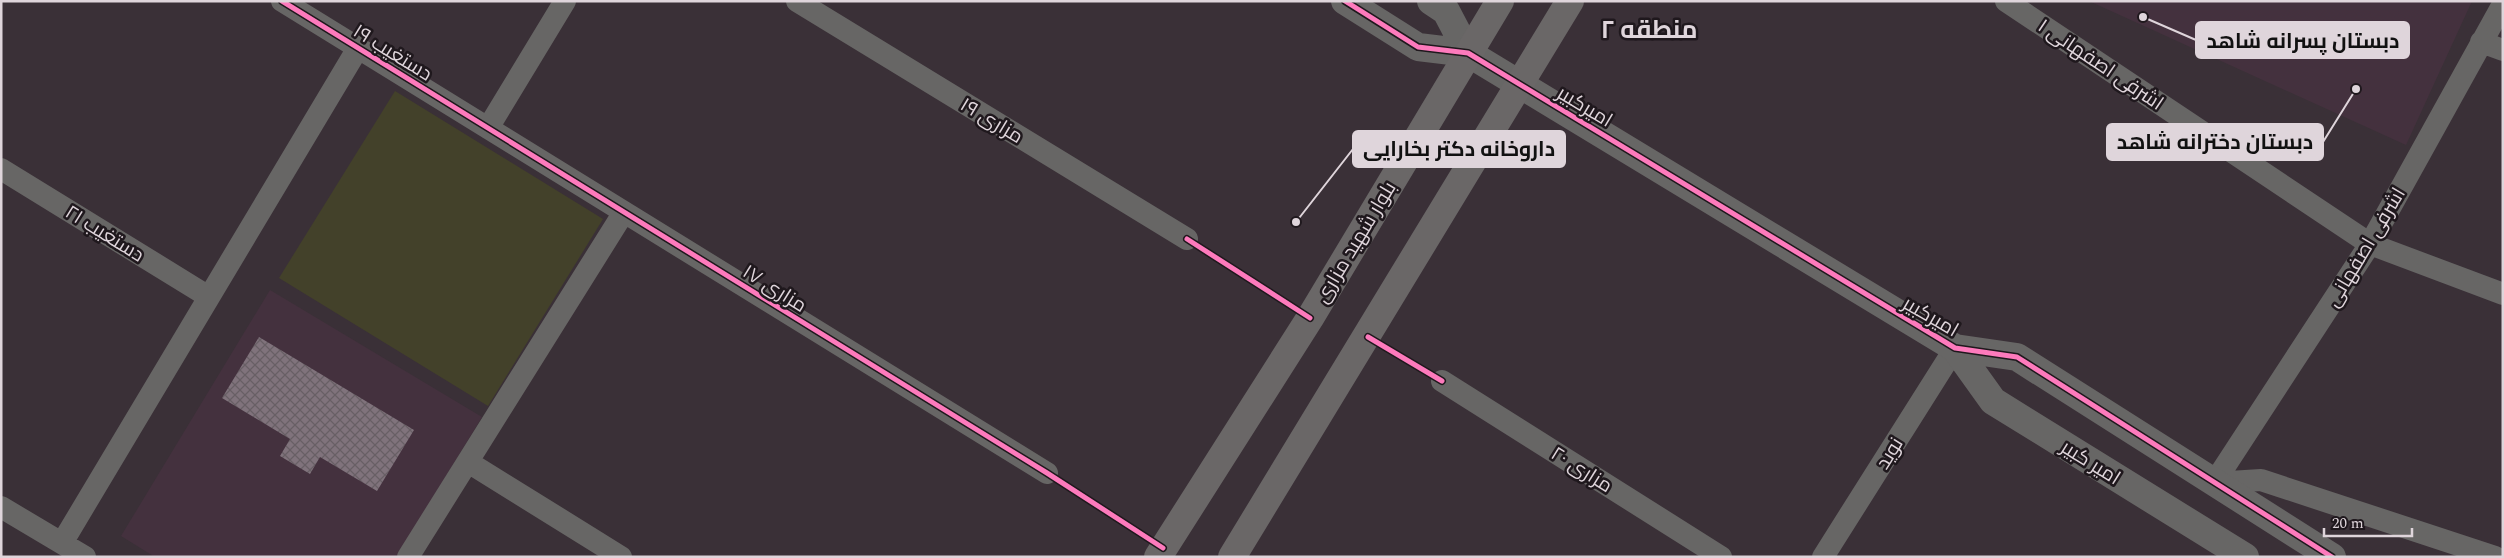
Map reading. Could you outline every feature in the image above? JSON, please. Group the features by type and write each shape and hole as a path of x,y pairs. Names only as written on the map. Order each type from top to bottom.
{"main road":[{"name":"بلوار شهید مزاری","path":"1158,557 1310,318 1500,1"},
{"path":"1232,557 1570,1"}],"street":[{"name":"دستغیب ۱۹","path":"282,1 488,128"},
{"path":"488,128 565,1"},
{"name":"مزاری ۱۹","path":"797,1 1187,239"},
{"path":"1344,1 1418,46 1468,53 1520,84"},
{"path":"1431,1 1446,11 1468,53"},
{"name":"اشرفی اصفهانی ۱","path":"2006,1 2370,244 2503,294"},
{"name":"اشرفی اصفهانی","path":"2214,483 2370,244 2503,4"},
{"path":"2481,42 2503,50"},
{"path":"62,543 358,48"},
{"name":"امیرکبیر","path":"1520,84 1955,348 2017,357 2332,557"},
{"name":"مزاری ۱۷","path":"488,128 1047,473"},
{"name":"دستغیب ۲۱","path":"1,169 209,297"},
{"path":"408,557 624,212"},
{"name":"نوید","path":"1822,557 1955,348"},
{"name":"امیر کبیر","path":"1955,348 1993,401 2245,557"},
{"name":"مزاری ۲۰","path":"1442,381 1721,557"},
{"path":"468,462 622,557"},
{"path":"2214,483 2260,480 2495,557"},
{"path":"1,507 85,557"}],"shaded area":[{"path":"2089,1 2472,1 2406,145"},
{"path":"395,91 603,219 488,406 279,278"},
{"path":"270,290 482,417 397,557 155,557 121,536"}],"building":[{"path":"259,337 414,430 377,491 320,457 310,474 280,456 290,439 222,398"}],"cycle path":[{"path":"282,1 1047,473 1163,548"},
{"path":"1345,1 1418,47 1468,53 1955,348 2017,357 2332,557"},
{"path":"1187,239 1310,318"},
{"path":"1368,337 1442,381"}],"place":[{"name":"دبستان پسرانه شاهد","path":"2143,17"},
{"name":"دبستان دخترانه شاهد","path":"2356,89"},
{"name":"داروخانه دکتر بخارایی","path":"1296,222"}],"district":[{"name":"منطقه ۲","path":"1649,29"}]}
